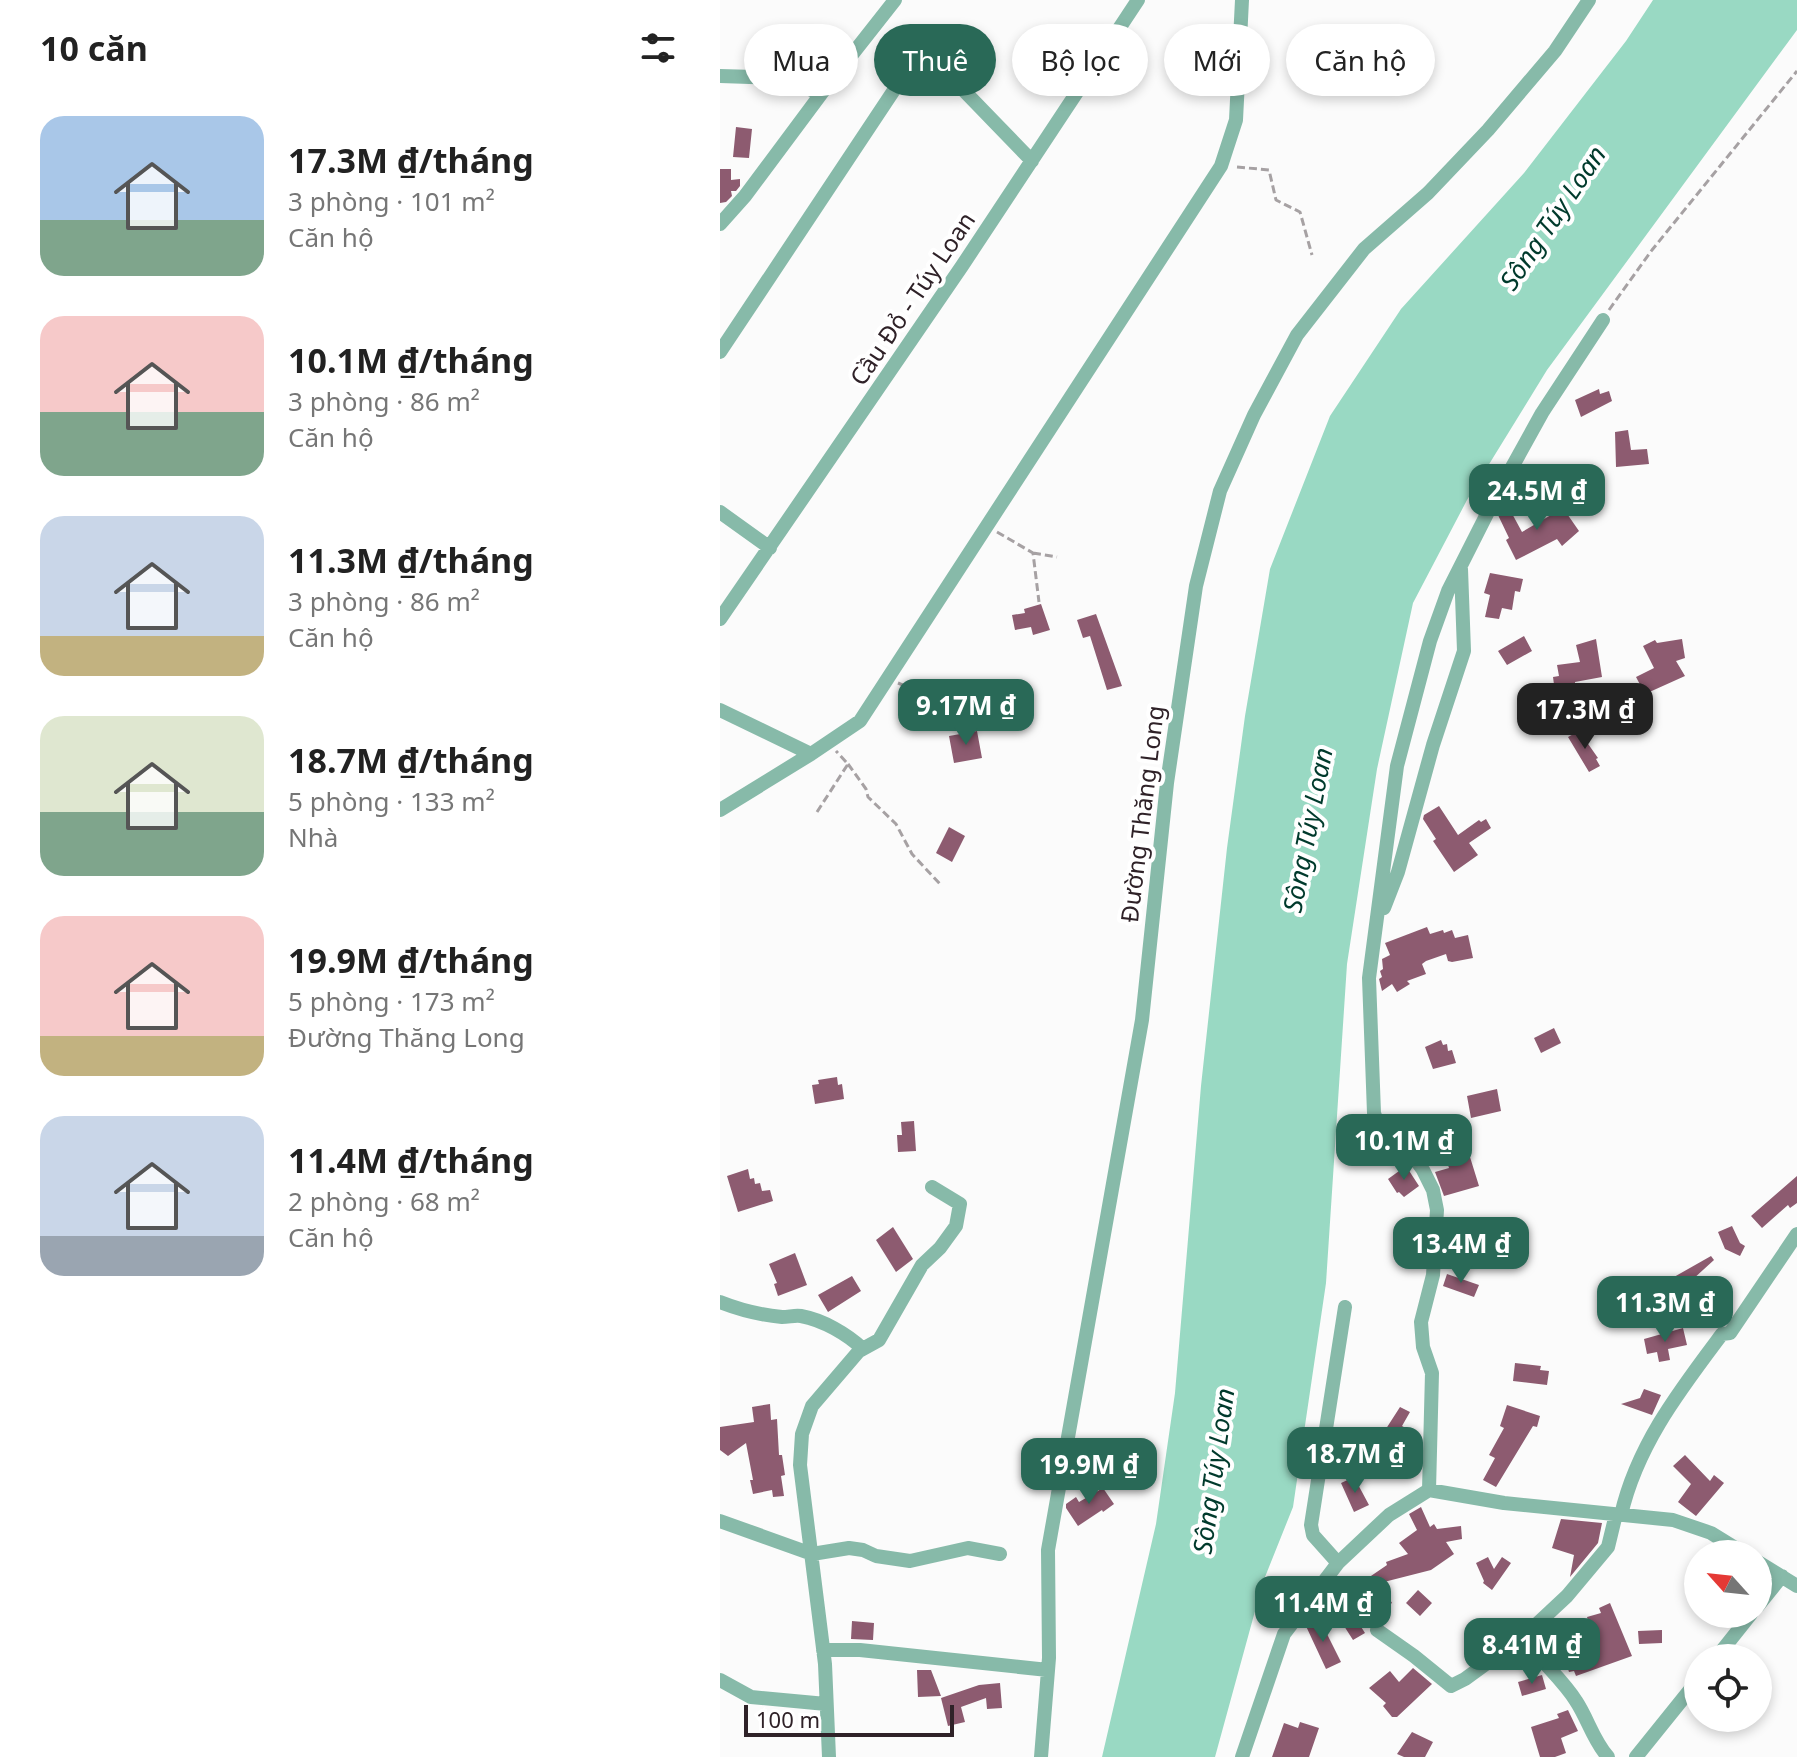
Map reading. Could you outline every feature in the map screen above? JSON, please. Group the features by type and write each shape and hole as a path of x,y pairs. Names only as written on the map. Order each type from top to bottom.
{"street":[{"path":"858,47 895,0"},
{"name":"Cầu Đỏ - Túy Loan","path":"720,619 1138,0"},
{"path":"720,810 860,721 1221,166 1236,120 1242,0"},
{"name":"Đường Thăng Long","path":"1041,1757 1048,1670 1048,1550 1142,1020 1167,783 1193,601 1220,491 1254,415 1297,335 1364,249 1428,193 1488,130 1555,51 1589,0"},
{"path":"720,352 912,63 931,59 940,66 1032,161"},
{"path":"720,76 744,77"},
{"path":"720,224 745,196 820,96"},
{"path":"1429,1490 1432,1373 1423,1347 1421,1322 1433,1275 1437,1210 1433,1190 1423,1170 1410,1152 1379,1127 1374,1119 1369,988 1392,799 1402,745 1436,622 1461,565 1542,413 1603,320"},
{"path":"720,512 770,548"},
{"path":"1379,919 1398,872 1436,733 1464,651 1461,565"},
{"path":"720,710 811,754"},
{"path":"829,1757 823,1650 800,1465 802,1434 812,1406 863,1349 879,1340 922,1265 956,1226 960,1204 932,1187"},
{"path":"1377,1630 1451,1686 1524,1636 1567,1596 1608,1547 1645,1445 1673,1400 1722,1334 1730,1333 1797,1234"},
{"path":"720,1302 749,1312 800,1316 829,1326 853,1339 863,1349"},
{"path":"1338,1563 1313,1535 1311,1525 1345,1307"},
{"path":"1242,1757 1284,1634 1338,1563 1389,1515 1429,1490 1504,1503 1673,1520 1722,1540"},
{"path":"720,1521 812,1554 849,1548 910,1561 968,1548 1000,1554"},
{"path":"1772,1570 1797,1586"},
{"path":"1772,1588 1782,1576"},
{"path":"1727,1644 1740,1628"},
{"path":"1524,1636 1534,1653 1557,1675 1578,1702 1608,1757"},
{"path":"823,1650 860,1650 1048,1670"},
{"path":"720,1680 751,1697 826,1704"},
{"path":"1636,1757 1684,1697"}],"path":[{"path":"1603,320 1652,250 1797,71"},
{"path":"1221,166 1269,170 1276,200 1300,212 1312,255"},
{"path":"986,526 1033,553 1057,557"},
{"path":"1033,553 1039,602"},
{"path":"887,679 912,689 922,697"},
{"path":"828,743 848,764 866,789 868,797 896,824 912,854 940,884"},
{"path":"817,812 848,764"}],"water":[{"name":"Sông Túy Loan","path":"1653,0 1797,0 1797,30 1547,370 1467,500 1413,603 1377,769 1347,964 1326,1283 1293,1507 1263,1582 1215,1757 1102,1757 1156,1524 1175,1393 1201,1086 1227,848 1270,569 1330,416 1401,309 1524,173 1626,41"}],"building":[{"path":"736,127 752,129 749,158 733,157"},
{"path":"720,169 731,169 731,180 740,179 740,186 736,191 731,191 732,196 726,202 720,203"},
{"path":"1599,389 1600,394 1609,391 1612,401 1581,417 1575,400"},
{"path":"1628,430 1631,450 1647,449 1649,464 1616,467 1615,432"},
{"path":"1509,508 1522,532 1563,508 1579,531 1562,546 1557,539 1516,560 1498,515"},
{"path":"1490,573 1523,579 1520,592 1515,591 1512,610 1502,608 1499,619 1485,617 1490,595 1484,593"},
{"path":"1041,604 1050,630 1033,635 1031,627 1015,630 1012,615 1025,613 1024,609"},
{"path":"1096,614 1122,686 1107,690 1090,636 1083,638 1077,620"},
{"path":"1524,636 1532,651 1507,665 1498,651"},
{"path":"1596,639 1602,677 1575,682 1575,689 1555,692 1553,677 1559,676 1557,665 1580,662 1576,645"},
{"path":"1682,639 1685,658 1676,661 1685,676 1645,694 1636,677 1654,668 1643,646 1655,640 1657,643"},
{"path":"977,731 982,758 954,763 949,736"},
{"path":"1579,731 1598,758 1600,766 1589,772 1568,737"},
{"path":"1439,806 1458,835 1479,820 1486,819 1491,828 1469,843 1478,855 1454,872 1433,841 1436,839 1423,819 1424,815"},
{"path":"949,827 965,836 952,862 936,853"},
{"path":"1427,927 1430,934 1452,930 1455,938 1468,935 1473,958 1452,962 1448,961 1446,954 1426,961 1422,964 1426,974 1407,981 1410,984 1397,992 1392,984 1382,991 1379,979 1382,977 1382,959 1390,955 1385,943"},
{"path":"1554,1028 1561,1043 1541,1053 1534,1038"},
{"path":"1441,1040 1443,1045 1447,1044 1448,1051 1452,1050 1456,1063 1433,1069 1425,1047"},
{"path":"837,1077 838,1085 842,1084 844,1099 815,1104 812,1085 819,1084 818,1080"},
{"path":"1497,1089 1501,1111 1471,1118 1467,1096"},
{"path":"914,1121 916,1151 898,1152 897,1135 902,1135 901,1122"},
{"path":"1470,1157 1479,1186 1444,1196 1435,1172 1449,1168 1447,1162"},
{"path":"1406,1166 1419,1186 1404,1197 1397,1193 1388,1179"},
{"path":"748,1169 750,1179 754,1178 755,1184 760,1183 762,1191 770,1190 773,1201 738,1212 727,1176"},
{"path":"1797,1176 1797,1203 1790,1208 1788,1205 1762,1228 1751,1216"},
{"path":"1732,1226 1740,1243 1745,1246 1740,1256 1725,1249 1718,1232"},
{"path":"893,1227 913,1259 896,1272 876,1240"},
{"path":"795,1253 807,1285 778,1296 774,1284 777,1283 769,1264"},
{"path":"1711,1256 1714,1260 1681,1290 1674,1277"},
{"path":"1447,1274 1479,1285 1474,1297 1443,1286"},
{"path":"852,1276 861,1291 828,1312 818,1295"},
{"path":"1683,1328 1687,1345 1668,1349 1670,1360 1659,1362 1657,1352 1647,1354 1644,1339"},
{"path":"1515,1363 1541,1366 1540,1370 1549,1371 1547,1385 1513,1381"},
{"path":"1644,1389 1661,1395 1652,1415 1621,1404 1640,1398"},
{"path":"770,1404 771,1420 777,1419 779,1455 782,1455 785,1475 781,1476 784,1496 773,1497 772,1490 753,1494 746,1443 728,1456 720,1450 720,1427 754,1422 752,1407"},
{"path":"1507,1405 1540,1416 1537,1427 1533,1426 1496,1487 1483,1480 1495,1458 1489,1455 1504,1428 1500,1426"},
{"path":"1400,1407 1410,1412 1402,1426 1418,1435 1413,1445 1394,1435 1392,1440 1382,1435"},
{"path":"1685,1455 1710,1481 1714,1475 1724,1483 1696,1516 1678,1502 1691,1484 1673,1466"},
{"path":"1354,1477 1369,1505 1354,1512 1341,1483"},
{"path":"1103,1488 1114,1504 1078,1526 1066,1504 1076,1497 1079,1502"},
{"path":"1421,1507 1430,1527 1434,1524 1437,1529 1461,1526 1462,1539 1446,1542 1454,1554 1431,1570 1380,1583 1392,1603 1381,1610 1378,1605 1356,1619 1365,1633 1353,1640 1330,1604 1387,1565 1386,1562 1408,1554 1399,1543 1417,1530 1409,1514"},
{"path":"1561,1519 1602,1523 1598,1543 1570,1577 1574,1555 1552,1548"},
{"path":"1488,1557 1494,1569 1502,1557 1511,1563 1492,1590 1483,1583 1476,1563"},
{"path":"1418,1590 1432,1603 1420,1616 1406,1603"},
{"path":"1610,1603 1632,1656 1576,1676 1574,1671 1569,1672 1563,1654 1553,1658 1545,1646 1590,1627 1587,1617 1601,1613 1599,1608"},
{"path":"1319,1618 1341,1662 1326,1669 1305,1624"},
{"path":"852,1621 874,1623 873,1640 851,1639"},
{"path":"1662,1630 1662,1643 1639,1644 1638,1631"},
{"path":"1413,1668 1432,1684 1397,1717 1392,1717 1383,1706 1386,1703 1369,1688 1390,1671 1399,1682"},
{"path":"917,1670 931,1670 941,1696 918,1697"},
{"path":"1542,1675 1546,1689 1522,1696 1518,1682"},
{"path":"1000,1683 1002,1708 987,1709 986,1698 961,1707 965,1722 948,1726 941,1698 979,1685"},
{"path":"1568,1710 1578,1731 1561,1738 1566,1753 1540,1757 1531,1727 1559,1718 1557,1714"},
{"path":"1300,1722 1319,1728 1309,1757 1272,1757 1284,1723 1298,1728"},
{"path":"1412,1732 1433,1742 1425,1757 1397,1754"}]}
